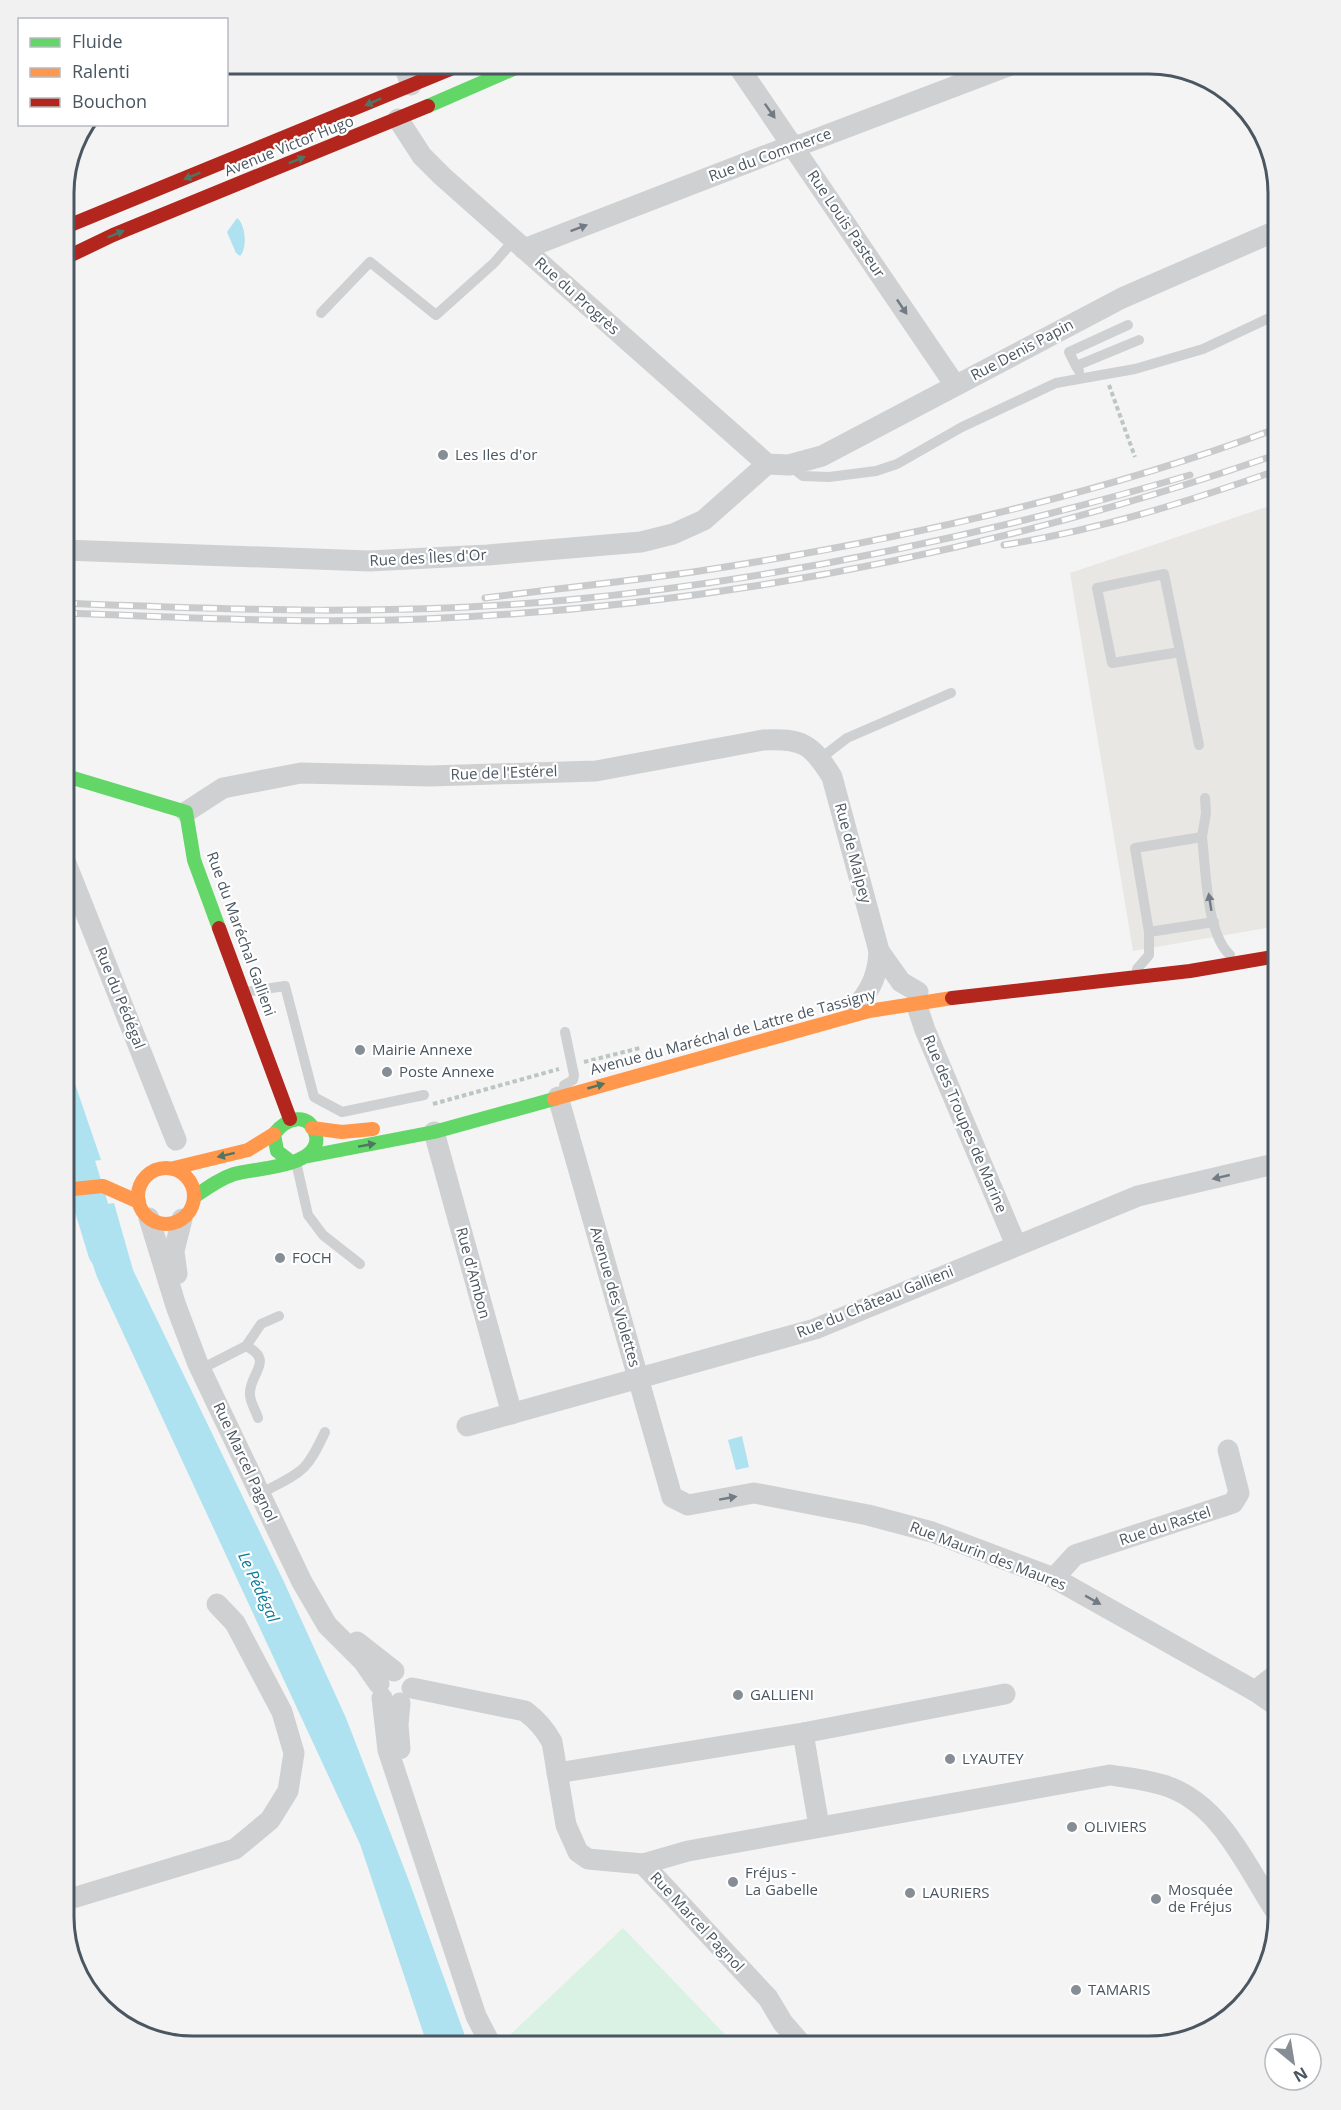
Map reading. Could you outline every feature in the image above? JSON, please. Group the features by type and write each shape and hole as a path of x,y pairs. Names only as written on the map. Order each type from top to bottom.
{"main road":[{"name":"Avenue Victor Hugo","path":"74,223 438,74"},
{"name":"Avenue Victor Hugo","path":"74,254 113,235 398,119 502,74"},
{"path":"74,778 186,812"},
{"name":"Rue du Maréchal Gallieni","path":"186,812 194,860 245,992 290,1119"},
{"name":"Avenue du Maréchal de Lattre de Tassigny","path":"604,1070 634,1065 858,1005 1137,969 1268,949"},
{"name":"Avenue du Maréchal de Lattre de Tassigny","path":"309,1156 434,1132 494,1115 556,1088 917,998 1190,971 1268,958"},
{"name":"Avenue du Maréchal de Lattre de Tassigny","path":"556,1088 577,1069"},
{"path":"74,1188 94,1185 111,1186 158,1169 174,1168 248,1150 274,1134 278,1127 290,1119 302,1120 312,1128 357,1132 449,1113"},
{"path":"194,1197 219,1179 309,1156 316,1144 312,1128"},
{"path":"274,1134 277,1151 293,1161"},
{"path":"111,1186 165,1224 182,1219 191,1209 194,1197 191,1181 174,1168"},
{"path":"144,1210 138,1191 149,1174"}],"street":[{"path":"408,74 411,85"},
{"name":"Rue Louis Pasteur","path":"744,74 955,385"},
{"name":"Rue du Commerce","path":"519,244 794,146 987,74"},
{"name":"Rue du Progrès","path":"398,119 422,156 767,464"},
{"name":"Rue Denis Papin","path":"767,464 789,465 822,456 1122,298 1268,234"},
{"name":"Rue des Îles d'Or","path":"74,550 369,561 488,555 641,542 674,534 704,520 767,464"},
{"name":"Rue de l'Estérel","path":"186,812 223,788 301,773 430,776 596,771 763,740 791,738 821,758"},
{"name":"Rue de Malpey","path":"821,758 832,777 879,951 878,973 870,990 858,1005"},
{"name":"Rue du Pédégal","path":"74,884 176,1140"},
{"name":"Rue de Malpey","path":"879,951 901,982 917,998"},
{"name":"Rue des Troupes de Marine","path":"917,998 925,1030 1016,1245"},
{"name":"Avenue des Violettes","path":"556,1088 672,1497"},
{"name":"Rue d'Ambon","path":"434,1132 512,1414"},
{"name":"Rue du Château Gallieni","path":"467,1426 816,1329 1138,1196 1268,1165"},
{"name":"Rue Marcel Pagnol","path":"144,1210 198,1364 302,1582 327,1625 393,1689 525,1711 548,1735 566,1826 578,1852 588,1859 644,1864 768,1998 783,2023 794,2036"},
{"name":"Rue Marcel Pagnol","path":"182,1219 174,1251 175,1264 185,1302 209,1365 322,1601 393,1689"},
{"name":"Rue du Rastel","path":"1054,1578 1075,1555 1233,1503 1239,1493 1228,1450"},
{"name":"Rue Maurin des Maures","path":"672,1497 688,1505 754,1493 867,1515 932,1532 1054,1578 1268,1700"},
{"path":"74,1898 235,1849 270,1820 288,1791 294,1753 282,1712 235,1623 217,1604"},
{"path":"1255,1691 1268,1681"},
{"path":"393,1689 385,1735 476,2016 486,2036"},
{"path":"393,1689 402,1761 480,1998 499,2036"},
{"path":"557,1773 803,1733 1005,1694"},
{"path":"803,1733 819,1827"},
{"path":"644,1864 688,1851 1110,1775 1170,1787 1204,1807 1228,1836 1268,1899"}],"lane":[{"path":"321,313 370,262 436,315 494,263 519,244"},
{"path":"1079,372 1104,374 1135,369 1203,349 1268,319"},
{"path":"1079,372 1069,352 1128,326"},
{"path":"789,465 803,476 829,477 876,471 897,464 1004,407 1079,372 1139,340"},
{"path":"1180,652 1112,663 1097,588 1164,574 1180,652 1199,745"},
{"path":"821,758 847,738 951,693"},
{"path":"1205,798 1206,813 1202,837 1214,922 1220,943 1230,955"},
{"path":"1137,969 1149,955 1149,932 1135,848 1202,837"},
{"path":"1149,932 1214,922"},
{"path":"245,992 285,986 314,1097 342,1112 424,1095"},
{"path":"494,1115 502,1105 557,1088 573,1080 577,1069 565,1032"},
{"path":"293,1161 308,1215 323,1235 360,1264"},
{"path":"209,1365 246,1346 261,1323 279,1316"},
{"path":"246,1346 259,1355 261,1361 249,1395 258,1418"},
{"path":"269,1489 298,1474 309,1465 325,1432"}],"path":[{"path":"1104,374 1135,457"},
{"path":"421,1107 577,1069 650,1046"}],"shaded area":[{"path":"1268,506 1268,928 1133,951 1070,573"}],"green space":[{"path":"623,1928 726,2036 511,2036"}],"water":[{"path":"237,218 242,225 244,236 244,247 240,256 236,253 227,232"},
{"path":"74,1081 101,1160 74,1164"},
{"path":"114,1203 133,1270 284,1582 346,1718 409,1881 465,2036 424,2036 360,1844 97,1277 74,1209"},
{"path":"742,1436 749,1467 736,1470 728,1440"}],"waterway":[{"name":"Le Pédégal","path":"74,1153 105,1252"}],"railway":[{"path":"485,598 706,570 924,530 996,514 1138,475 1268,432"},
{"path":"74,613 333,621 423,619 641,602 750,587 857,568 963,545 1069,519 1268,457"},
{"path":"1004,545 1039,539 1142,514 1268,473"},
{"path":"74,603 189,608 378,610 504,605 646,591 803,567 959,536 1190,475"}],"traffic: fast":[{"path":"428,106 502,74"},
{"path":"74,778 186,812 194,860 219,928"},
{"path":"309,1156 434,1132 554,1099"},
{"path":"194,1197 218,1181 234,1174 285,1164 309,1154 315,1146 316,1136 309,1122 297,1119 291,1121 274,1134 277,1151 290,1161"}],"traffic: slow":[{"path":"554,1099 869,1011 952,998"},
{"path":"312,1128 342,1132 373,1129"},
{"path":"174,1168 248,1150 274,1134"},
{"path":"166,1168 177,1170 186,1176 192,1185 194,1196 192,1207 186,1216 177,1222 166,1224 155,1222 146,1216 140,1207 138,1196 140,1185 146,1176 155,1170 166,1168"},
{"path":"74,1189 103,1186 139,1202"}],"traffic: jam":[{"path":"74,223 438,74"},
{"path":"74,254 113,235 428,106"},
{"path":"219,928 290,1119"},
{"path":"952,998 1190,971 1268,958"}],"place":[{"name":"Les Iles d'or","path":"443,455"},
{"name":"Mairie Annexe","path":"360,1050"},
{"name":"Poste Annexe","path":"387,1072"},
{"name":"FOCH","path":"280,1258"},
{"name":"GALLIENI","path":"738,1695"},
{"name":"LYAUTEY","path":"950,1759"},
{"name":"OLIVIERS","path":"1072,1827"},
{"name":"Fréjus - La Gabelle","path":"733,1882"},
{"name":"LAURIERS","path":"910,1893"},
{"name":"Mosquée de Fréjus","path":"1156,1899"},
{"name":"TAMARIS","path":"1076,1990"}]}
